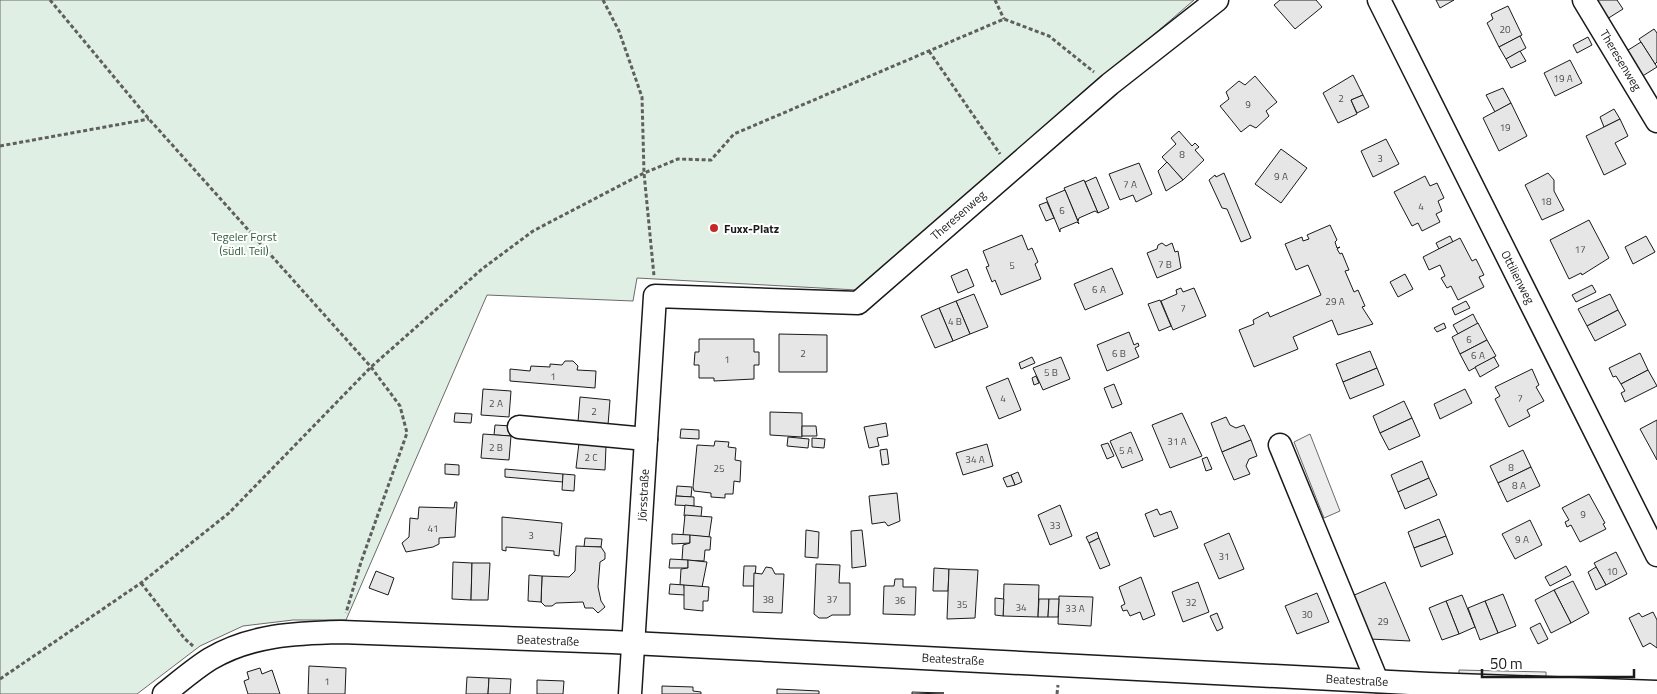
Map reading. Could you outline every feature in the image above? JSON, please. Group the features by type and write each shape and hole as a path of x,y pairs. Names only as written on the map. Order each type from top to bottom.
{"street":[{"name":"Theresenweg","path":"655,296 858,303 1110,84 1217,0"},
{"name":"Ottilienweg","path":"1379,0 1657,555"},
{"name":"Theresenweg","path":"1584,0 1657,121"},
{"name":"Jörsstraße","path":"630,694 655,296"},
{"path":"519,427 646,439"},
{"path":"1280,445 1377,681"},
{"name":"Beatestraße","path":"164,694 210,659 249,641 296,633 341,632 634,643 1377,681 1536,691 1657,692"}],"path":[{"path":"50,0 149,119 371,367 400,406 407,433 360,562 341,632"},
{"path":"603,0 619,31 642,97 644,174 655,296"},
{"path":"995,0 1004,19 1049,36 1110,84"},
{"path":"0,679 141,583 229,513 371,367 482,269 532,231 644,174 678,159 711,160 734,134 1004,19"},
{"path":"929,52 1010,169"},
{"path":"0,146 149,119"},
{"path":"141,583 185,639 210,659"}],"green space":[{"name":"Tegeler Forst (südl. Teil)","path":"0,0 1194,0 857,290 637,278 633,301 487,295 346,620 293,620 243,626 200,646 137,694 0,694"}],"shaded area":[{"path":"1310,434 1340,511 1324,518 1294,442"},
{"path":"1459,670 1546,672 1546,678 1459,676"}],"building":[{"path":"1280,0 1316,0 1322,7 1295,29 1274,5"},
{"path":"1436,0 1454,0 1440,8"},
{"path":"1594,0 1617,0 1623,9 1607,19"},
{"path":"1508,6 1522,35 1499,47 1487,23 1493,19 1491,14"},
{"path":"1654,29 1657,33 1657,62 1655,64 1639,39"},
{"path":"1520,36 1526,48 1506,59 1499,47"},
{"path":"1588,37 1592,45 1577,53 1573,45"},
{"path":"1641,42 1657,67 1641,77 1625,52"},
{"path":"1520,51 1526,61 1511,68 1506,59"},
{"path":"1570,60 1582,83 1555,96 1544,73"},
{"path":"1353,75 1363,95 1351,100 1357,114 1338,123 1323,93"},
{"path":"1255,76 1277,102 1266,111 1269,116 1256,128 1250,125 1241,132 1220,106 1229,99 1226,92 1239,81 1245,85"},
{"path":"1503,88 1511,103 1495,112 1486,95"},
{"path":"1363,95 1369,107 1357,113 1351,100"},
{"path":"1511,103 1527,136 1499,151 1483,118"},
{"path":"1614,109 1620,119 1604,127 1600,117"},
{"path":"1620,119 1628,136 1615,143 1626,164 1604,175 1586,136"},
{"path":"1179,131 1192,146 1195,143 1199,147 1195,150 1204,160 1183,180 1162,157 1176,144 1171,138"},
{"path":"1386,139 1399,164 1373,177 1361,151"},
{"path":"1281,149 1307,168 1281,203 1255,184"},
{"path":"1167,162 1183,180 1166,191 1158,171"},
{"path":"1139,163 1152,194 1136,202 1133,195 1120,200 1109,174"},
{"path":"1224,173 1251,238 1241,242 1227,209 1222,208 1209,180 1215,175 1216,177"},
{"path":"1548,173 1554,180 1554,191 1564,210 1542,220 1525,185"},
{"path":"1425,176 1430,186 1437,183 1444,198 1438,201 1442,211 1436,214 1440,222 1422,231 1418,223 1412,226 1394,192"},
{"path":"1096,177 1109,208 1098,213 1085,182"},
{"path":"1084,180 1098,213 1095,211 1079,218 1078,221 1064,188"},
{"path":"1065,190 1079,224 1077,222 1060,229 1060,232 1046,198"},
{"path":"1047,202 1054,218 1046,221 1039,205"},
{"path":"1589,220 1609,258 1582,275 1581,273 1569,279 1550,240"},
{"path":"1330,225 1337,240 1335,242 1337,248 1340,247 1337,249 1340,254 1342,253 1349,270 1345,271 1354,292 1358,290 1365,306 1362,307 1373,324 1338,335 1332,320 1293,337 1298,349 1254,367 1239,330 1254,324 1253,320 1268,312 1270,317 1321,295 1308,265 1296,270 1285,244 1302,237 1303,241 1309,239 1307,235"},
{"path":"1022,235 1028,250 1032,248 1038,262 1035,264 1041,279 1001,295 995,280 992,282 986,267 989,266 983,251"},
{"path":"1450,236 1453,242 1439,249 1436,243"},
{"path":"1646,236 1655,252 1633,264 1625,247"},
{"path":"1460,238 1472,261 1476,259 1484,275 1479,277 1484,287 1458,300 1451,286 1447,288 1441,278 1445,276 1440,265 1429,270 1423,257"},
{"path":"1162,243 1166,246 1172,243 1175,252 1178,251 1181,268 1157,278 1147,253 1157,249 1158,245"},
{"path":"1112,268 1123,294 1085,310 1074,284"},
{"path":"967,269 974,286 958,293 951,276"},
{"path":"1405,274 1413,289 1398,297 1390,282"},
{"path":"1592,285 1596,292 1576,302 1572,295"},
{"path":"1181,288 1183,292 1194,288 1206,316 1173,330 1161,301 1177,294 1176,290"},
{"path":"974,294 988,327 970,334 956,301"},
{"path":"1610,294 1618,310 1587,326 1578,309"},
{"path":"1160,300 1171,326 1159,331 1148,304"},
{"path":"956,301 970,334 953,341 939,308"},
{"path":"1466,301 1470,308 1455,315 1452,308"},
{"path":"939,308 953,341 935,348 921,316"},
{"path":"1618,310 1626,325 1595,341 1587,326"},
{"path":"1473,314 1478,324 1458,334 1453,325"},
{"path":"1444,323 1446,328 1437,332 1434,328"},
{"path":"1478,323 1487,340 1460,354 1452,337"},
{"path":"1129,332 1134,345 1138,343 1139,346 1135,348 1139,357 1107,371 1097,345"},
{"path":"779,334 827,335 827,372 779,372"},
{"path":"699,339 754,339 754,352 759,352 759,365 754,365 754,379 714,381 714,378 699,378 699,365 694,365 695,352 699,352"},
{"path":"1487,340 1496,356 1469,371 1460,354"},
{"path":"1370,351 1377,368 1343,382 1336,364"},
{"path":"1640,353 1648,370 1621,384 1616,376 1613,377 1609,368"},
{"path":"1032,357 1035,363 1021,369 1019,363"},
{"path":"1061,357 1070,379 1043,390 1033,368"},
{"path":"1494,357 1499,366 1480,377 1475,367"},
{"path":"565,361 573,361 578,366 577,370 596,371 595,388 510,381 510,369 530,371 531,366 550,367 550,364 562,365"},
{"path":"1377,368 1384,385 1350,399 1343,382"},
{"path":"1532,369 1539,385 1536,387 1544,401 1527,410 1530,416 1509,427 1495,399 1500,396 1495,387"},
{"path":"1648,370 1657,386 1625,402 1621,393 1625,391 1621,384"},
{"path":"1036,376 1039,383 1034,385 1032,378"},
{"path":"1008,378 1021,410 999,419 986,387"},
{"path":"1114,384 1122,404 1112,408 1104,388"},
{"path":"483,389 511,391 509,417 481,415"},
{"path":"1465,389 1472,403 1440,419 1434,404"},
{"path":"580,397 610,400 608,425 578,422"},
{"path":"1404,401 1412,418 1380,433 1373,416"},
{"path":"770,412 802,413 802,437 770,435"},
{"path":"455,413 472,414 471,423 454,422"},
{"path":"1182,413 1202,456 1170,468 1152,425"},
{"path":"1226,417 1230,425 1236,428 1244,425 1251,440 1222,452 1211,423"},
{"path":"1412,418 1420,436 1389,450 1380,433"},
{"path":"1657,420 1657,460 1640,429"},
{"path":"886,423 888,436 877,438 879,446 869,448 864,427"},
{"path":"495,425 512,426 511,436 494,435"},
{"path":"802,426 816,426 817,436 802,436"},
{"path":"681,429 699,430 699,439 680,438"},
{"path":"1131,432 1143,460 1122,468 1110,441"},
{"path":"483,434 511,436 509,460 481,458"},
{"path":"788,437 809,439 808,448 787,446"},
{"path":"812,438 825,439 824,448 812,447"},
{"path":"1251,440 1257,456 1249,459 1246,466 1250,474 1234,480 1222,452"},
{"path":"715,441 729,442 728,447 736,448 735,460 741,461 740,482 734,481 733,494 725,494 725,498 711,497 711,493 694,491 693,487 697,445 714,446"},
{"path":"579,443 606,446 605,470 576,468"},
{"path":"1108,443 1114,456 1107,459 1101,445"},
{"path":"987,444 993,466 963,475 956,453"},
{"path":"887,449 889,464 882,465 880,450"},
{"path":"1523,450 1531,467 1498,483 1490,466"},
{"path":"1207,457 1212,469 1206,471 1202,459"},
{"path":"1422,461 1429,478 1398,492 1391,475"},
{"path":"445,464 459,465 459,475 445,474"},
{"path":"1531,467 1540,486 1507,502 1498,483"},
{"path":"505,469 563,474 563,482 505,477"},
{"path":"1018,472 1022,482 1015,485 1011,475"},
{"path":"563,474 575,475 574,491 562,490"},
{"path":"1011,475 1015,485 1007,487 1003,478"},
{"path":"1429,478 1437,495 1405,509 1398,492"},
{"path":"677,486 692,487 691,497 676,496"},
{"path":"897,493 900,521 888,526 885,522 872,524 869,496"},
{"path":"1589,494 1605,523 1603,524 1606,529 1580,542 1571,525 1567,527 1565,522 1569,520 1562,508"},
{"path":"676,496 694,497 694,506 675,505"},
{"path":"455,502 457,502 455,537 439,538 439,544 433,547 406,552 402,543 409,537 410,518 418,519 419,507 454,508"},
{"path":"685,505 702,507 701,517 684,516"},
{"path":"1060,505 1072,536 1050,545 1038,515"},
{"path":"1157,509 1160,515 1171,511 1178,528 1154,537 1145,514"},
{"path":"685,515 712,517 709,537 683,535"},
{"path":"502,517 562,523 559,556 554,555 554,551 506,547 506,551 502,550"},
{"path":"1439,519 1446,536 1414,548 1408,532"},
{"path":"1530,520 1542,545 1515,559 1502,534"},
{"path":"806,530 819,532 818,558 805,557"},
{"path":"862,530 866,566 852,568 851,531"},
{"path":"1097,532 1099,538 1089,543 1086,537"},
{"path":"1229,533 1244,569 1219,579 1204,544"},
{"path":"672,534 690,535 690,543 672,544"},
{"path":"690,535 711,537 710,550 705,550 704,561 682,560 683,545 690,543"},
{"path":"1446,536 1453,554 1421,567 1414,548"},
{"path":"585,538 602,539 601,547 584,547"},
{"path":"1099,538 1110,565 1100,569 1089,543"},
{"path":"576,546 601,547 605,553 605,559 600,562 598,587 601,601 605,607 598,613 593,608 585,608 583,602 556,603 552,606 545,606 541,602 542,576 569,577 575,571"},
{"path":"1616,552 1627,574 1606,585 1594,563"},
{"path":"670,559 688,560 688,568 669,568"},
{"path":"688,560 707,562 702,587 680,585 681,569 688,568"},
{"path":"453,562 472,563 471,600 452,599"},
{"path":"472,563 490,563 488,600 471,600"},
{"path":"816,564 840,565 839,583 850,583 850,615 832,615 827,618 819,618 814,614"},
{"path":"744,566 756,566 754,586 743,586"},
{"path":"1566,566 1571,575 1550,586 1545,577"},
{"path":"766,567 772,568 775,574 784,574 782,613 753,612 754,573 762,574"},
{"path":"1596,567 1606,585 1596,590 1588,572"},
{"path":"934,568 949,569 948,591 933,591"},
{"path":"949,569 978,570 975,618 947,619"},
{"path":"376,571 394,578 388,595 369,588"},
{"path":"529,575 542,576 541,602 528,601"},
{"path":"1141,577 1155,615 1143,620 1140,612 1130,616 1127,610 1123,611 1121,606 1125,604 1119,587"},
{"path":"895,579 903,579 903,587 916,587 915,615 883,614 884,586 894,586"},
{"path":"1573,581 1589,613 1571,623 1554,590"},
{"path":"1198,582 1209,612 1183,622 1172,592"},
{"path":"1385,582 1410,641 1370,639 1352,596"},
{"path":"670,584 684,585 685,595 669,594"},
{"path":"1004,584 1039,585 1038,617 1003,616"},
{"path":"684,585 709,587 708,601 703,601 703,611 684,609"},
{"path":"1554,590 1571,623 1551,633 1535,600"},
{"path":"1317,593 1329,622 1297,634 1285,606"},
{"path":"1503,594 1516,626 1498,633 1485,601"},
{"path":"1462,595 1475,627 1459,634 1446,601"},
{"path":"1059,596 1093,597 1091,626 1058,624"},
{"path":"995,598 1004,599 1003,616 995,615"},
{"path":"1039,599 1049,599 1048,617 1038,617"},
{"path":"1049,599 1059,599 1058,617 1048,617"},
{"path":"1446,601 1459,634 1442,640 1429,608"},
{"path":"1485,601 1498,633 1480,640 1468,608"},
{"path":"1653,612 1657,620 1657,648 1650,643 1643,647 1629,618 1639,613 1642,617"},
{"path":"1217,613 1223,628 1217,631 1210,616"},
{"path":"1540,623 1548,639 1538,644 1530,628"},
{"path":"309,666 346,668 345,694 308,694"},
{"path":"260,668 262,674 272,670 280,694 248,694 244,681 249,679 247,672"},
{"path":"467,677 489,678 488,694 466,694"},
{"path":"489,678 511,679 510,694 488,694"},
{"path":"537,680 564,681 563,694 537,694"},
{"path":"662,686 693,687 693,691 701,692 701,694 662,694"},
{"path":"777,689 819,691 819,694 777,694"},
{"path":"912,692 944,693 912,694"}],"place":[{"name":"Fuxx-Platz","path":"714,228"}]}
